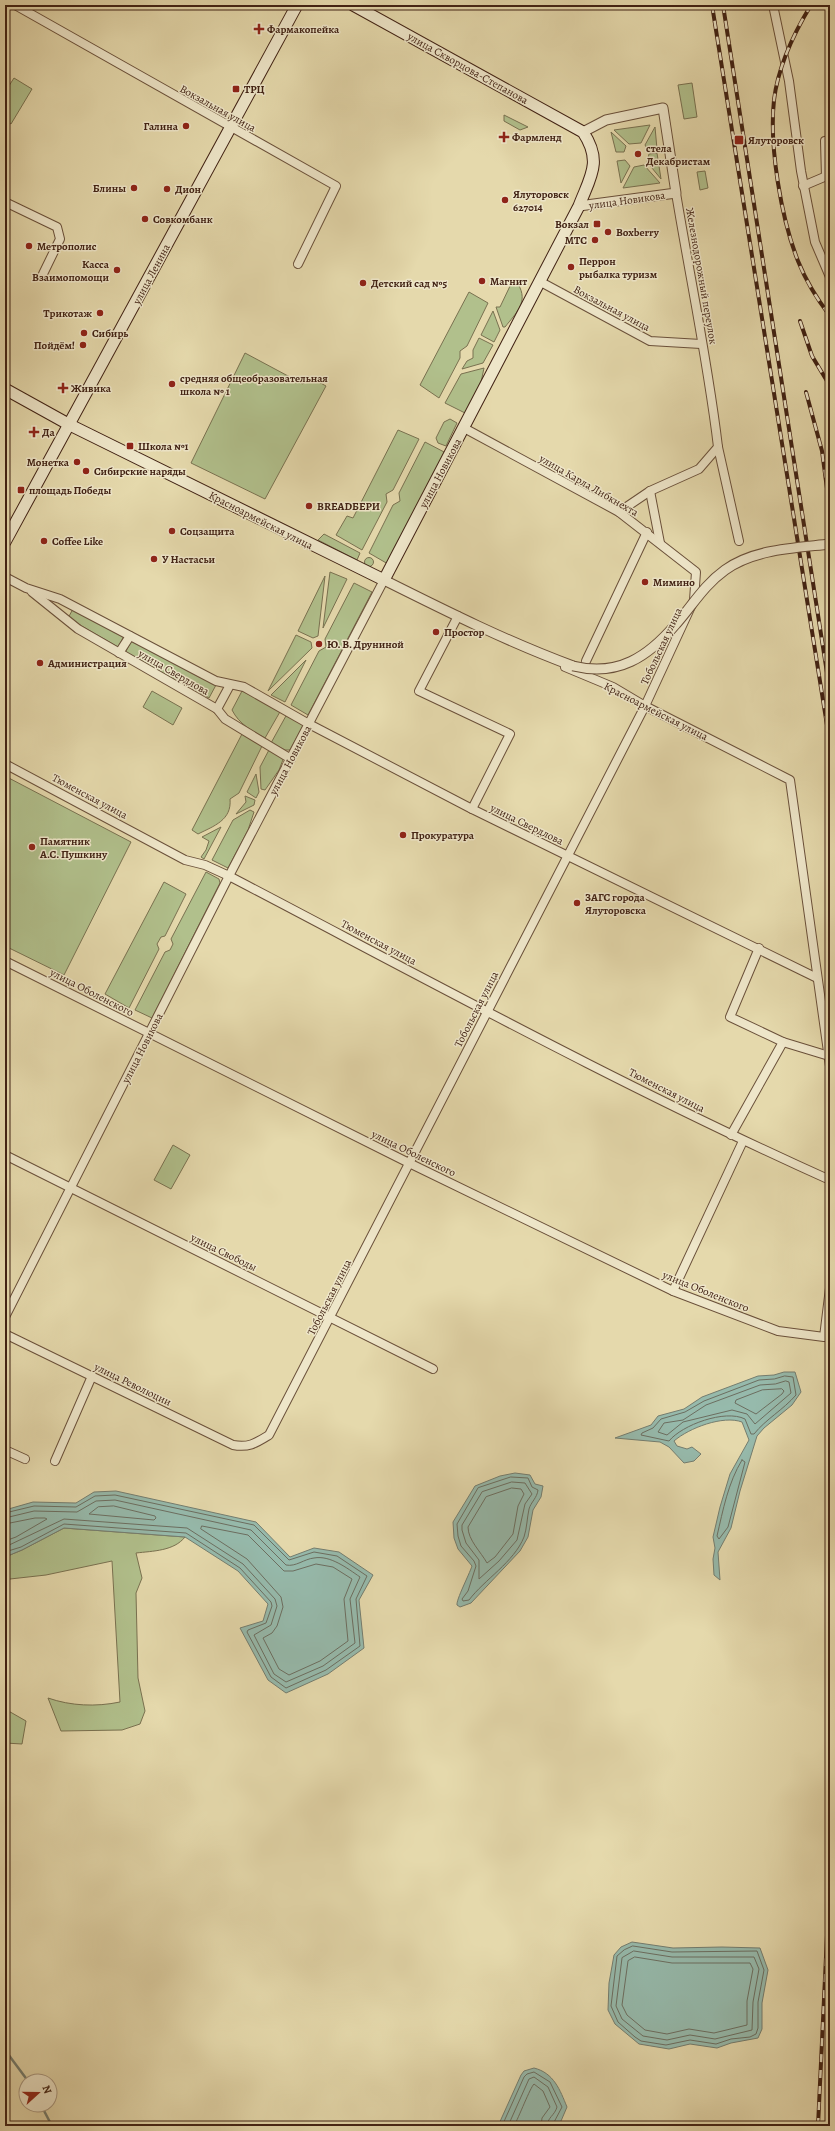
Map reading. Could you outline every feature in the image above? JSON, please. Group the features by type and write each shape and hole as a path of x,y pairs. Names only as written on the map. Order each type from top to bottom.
{"main road":[{"name":"улица Ленина","path":"5,542 297,5"},
{"name":"улица Скворцова-Степанова","path":"353,5 583,132"},
{"name":"улица Новикова","path":"384,580 579,206 594,166 593,152 583,132"},
{"name":"Красноармейская улица","path":"5,389 70,424 384,580"}],"street":[{"name":"Вокзальная улица","path":"15,5 230,128 336,186 298,264"},
{"path":"773,5 789,81 804,186 815,242 828,267 830,277"},
{"name":"Железнодорожный переулок","path":"583,132 606,120 663,108 701,344 711,391 718,447 739,541"},
{"path":"804,186 828,176 825,141 830,140"},
{"name":"улица Новикова","path":"579,206 676,193"},
{"path":"5,202 57,227 60,239 43,274"},
{"name":"Вокзальная улица","path":"539,282 650,341 701,344"},
{"name":"улица Карла Либкнехта","path":"464,428 619,512 647,532 696,572"},
{"path":"619,512 650,491 699,469 718,447"},
{"path":"650,491 660,543"},
{"path":"586,661 647,532"},
{"name":"Красноармейская улица","path":"384,580 521,645 573,666 599,670 614,668 632,662 652,650 677,624 703,590 725,570 749,557 783,550 830,544"},
{"name":"Тобольская улица","path":"254,1445 269,1434 331,1318 409,1163 645,706 694,600 696,572"},
{"name":"улица Свердлова","path":"5,578 26,588 60,599 216,681 244,687 309,724 472,809 759,948 817,978"},
{"name":"улица Новикова","path":"5,1317 229,876 384,580"},
{"name":"улица Свердлова","path":"26,588 78,629 217,709 225,719 291,759"},
{"path":"458,616 419,690 510,734 472,809"},
{"path":"119,653 130,636"},
{"name":"Красноармейская улица","path":"521,645 529,651 613,687 645,706 790,780 817,978"},
{"name":"улица Свердлова","path":"217,709 230,685"},
{"name":"Тюменская улица","path":"5,764 185,860 205,865 229,876 487,1011 731,1135 830,1180"},
{"path":"759,948 730,1017 783,1042 829,1056"},
{"name":"улица Оболенского","path":"5,961 409,1163 673,1291 778,1331 824,1337 830,1288"},
{"path":"817,978 830,1066"},
{"path":"731,1135 783,1042"},
{"path":"673,1291 743,1141"},
{"name":"улица Свободы","path":"5,1155 433,1369"},
{"name":"улица Революции","path":"5,1334 233,1445 243,1447 254,1445"},
{"path":"55,1461 92,1376"},
{"path":"5,1450 25,1459"}],"green space":[{"path":"14,78 32,89 11,124 5,120 5,92"},
{"path":"692,83 697,117 684,119 678,85"},
{"path":"504,115 528,127 520,130 504,121"},
{"path":"650,125 641,143 629,144 614,130"},
{"path":"655,127 657,149 648,150 645,145"},
{"path":"611,132 626,146 624,152 616,152"},
{"path":"657,153 661,179 647,162 649,154"},
{"path":"625,160 630,166 621,183 617,161"},
{"path":"644,165 660,183 623,188 634,167"},
{"path":"705,171 708,188 700,190 697,172"},
{"path":"514,282 518,284 521,290 522,302 517,312 505,327 503,327 496,307 500,307 511,284"},
{"path":"469,292 488,303 467,346 460,351 460,358 439,398 420,385"},
{"path":"493,311 500,330 494,342 481,335"},
{"path":"479,338 493,345 483,363 462,369 467,361 473,358 473,350"},
{"path":"245,353 303,384 308,376 326,386 265,499 191,463"},
{"path":"484,368 480,387 465,413 445,403 461,374"},
{"path":"450,419 457,423 446,446 438,443 436,438 444,422"},
{"path":"398,430 419,439 393,490 386,494 387,502 362,550 336,535 347,516 353,518"},
{"path":"425,442 446,453 388,564 369,553 393,505 400,501 399,493"},
{"path":"324,534 360,553 357,560 318,540"},
{"path":"367,558 371,558 373,562 371,566 367,566 365,564 365,560"},
{"path":"330,572 347,579 323,628"},
{"path":"325,576 318,636 313,638 298,631"},
{"path":"354,583 372,592 308,715 291,705 319,651 326,647 325,639"},
{"path":"73,609 124,636 118,647 68,618"},
{"path":"296,635 311,642 312,648 268,691"},
{"path":"132,640 216,685 209,698 125,653"},
{"path":"306,660 285,702 271,695"},
{"path":"152,691 182,708 173,725 143,707"},
{"path":"242,691 281,710 265,738 242,723 232,710"},
{"path":"287,714 304,724 290,750 285,750 271,743"},
{"path":"242,734 263,744 239,793 230,799 230,806 225,817 216,825 198,834 192,830"},
{"path":"270,748 284,757 279,770 265,790 261,789 260,767"},
{"path":"256,774 259,792 256,798 247,792"},
{"path":"5,776 131,842 64,975 5,946"},
{"path":"245,796 255,800 254,805 236,814 246,802"},
{"path":"250,810 254,812 248,830 228,868 212,860 233,820"},
{"path":"221,827 204,859 201,857 206,850 209,841 202,837"},
{"path":"206,872 219,879 220,883 152,1018 135,1010 165,952 170,950 173,944 171,939"},
{"path":"164,882 186,894 165,936 161,937 157,944 159,949 129,1008 105,994"},
{"path":"173,1145 190,1155 171,1189 154,1180"},
{"path":"64,1528 185,1537 175,1545 163,1550 136,1553 142,1578 136,1593 138,1678 145,1711 140,1724 122,1730 61,1731 48,1698 66,1703 84,1705 102,1705 120,1702 112,1561 46,1575 10,1579 5,1586 5,1557 22,1550"},
{"path":"5,1709 26,1721 22,1744 5,1743"}],"water":[{"path":"784,1372 795,1372 801,1392 792,1405 764,1428 757,1436 740,1491 731,1528 718,1552 720,1580 714,1575 713,1559 715,1548 713,1537 730,1474 749,1440 742,1422 725,1420 706,1424 680,1436 674,1441 677,1446 687,1449 692,1447 701,1454 694,1461 684,1463 669,1447 660,1442 615,1438 651,1425 658,1416 684,1409 702,1397 758,1376 774,1375"},
{"path":"515,1473 530,1475 535,1484 543,1486 541,1497 533,1510 528,1537 520,1551 471,1603 460,1607 457,1605 457,1602 472,1566 458,1549 454,1538 453,1522 475,1486 500,1476"},
{"path":"116,1491 256,1522 290,1557 314,1548 339,1552 373,1575 359,1600 364,1648 328,1674 286,1693 268,1680 240,1628 263,1621 268,1604 238,1571 185,1537 64,1528 22,1550 5,1557 5,1510 33,1502 76,1503 94,1492"},
{"path":"632,1942 673,1948 760,1948 768,1970 762,2003 762,2029 758,2038 731,2043 717,2048 690,2044 669,2049 639,2044 615,2024 608,2010 609,1983 614,1955 621,1947"},
{"path":"534,2068 547,2074 559,2089 567,2107 561,2121 553,2126 498,2126 521,2075 524,2071"}],"waterway":[{"path":"5,2050 22,2073"},
{"path":"45,2113 52,2126"}],"railway":[{"path":"712,5 830,744"},
{"path":"723,5 830,692"},
{"path":"811,5 793,39 779,75 774,100 773,139 778,182 786,224 792,244 808,283 830,316"},
{"path":"800,321 812,356 830,386"},
{"path":"806,392 822,451 830,511"},
{"path":"818,2126 830,1872"}],"place":[{"name":"Фармакопейка","path":"259,29"},
{"name":"ТРЦ","path":"236,89"},
{"name":"Галина","path":"186,126"},
{"name":"Фармленд","path":"504,137"},
{"name":"Ялуторовск","path":"739,140"},
{"name":"стела Декабристам","path":"638,154"},
{"name":"Блины","path":"134,188"},
{"name":"Дион","path":"167,189"},
{"name":"Ялуторовск 627014","path":"505,200"},
{"name":"Совкомбанк","path":"145,219"},
{"name":"Вокзал","path":"597,224"},
{"name":"Boxberry","path":"608,232"},
{"name":"МТС","path":"595,240"},
{"name":"Метрополис","path":"29,246"},
{"name":"Перрон рыбалка туризм","path":"571,267"},
{"name":"Касса Взаимопомощи","path":"117,270"},
{"name":"Магнит","path":"482,281"},
{"name":"Детский сад №5","path":"363,283"},
{"name":"Трикотаж","path":"100,313"},
{"name":"Сибирь","path":"84,333"},
{"name":"Пойдём!","path":"83,345"},
{"name":"средняя общеобразовательная школа № 1","path":"172,384"},
{"name":"Живика","path":"63,388"},
{"name":"Да","path":"34,432"},
{"name":"Школа №1","path":"130,446"},
{"name":"Монетка","path":"77,462"},
{"name":"Сибирские наряды","path":"86,471"},
{"name":"площадь Победы","path":"21,490"},
{"name":"BREADБЕРИ","path":"309,506"},
{"name":"Соцзащита","path":"172,531"},
{"name":"Coffee Like","path":"44,541"},
{"name":"У Настасьи","path":"154,559"},
{"name":"Мимино","path":"645,582"},
{"name":"Простор","path":"436,632"},
{"name":"Ю. В. Друниной","path":"319,644"},
{"name":"Администрация","path":"40,663"},
{"name":"Прокуратура","path":"403,835"},
{"name":"Памятник А.С. Пушкину","path":"32,847"},
{"name":"ЗАГС города Ялуторовска","path":"577,903"}]}
